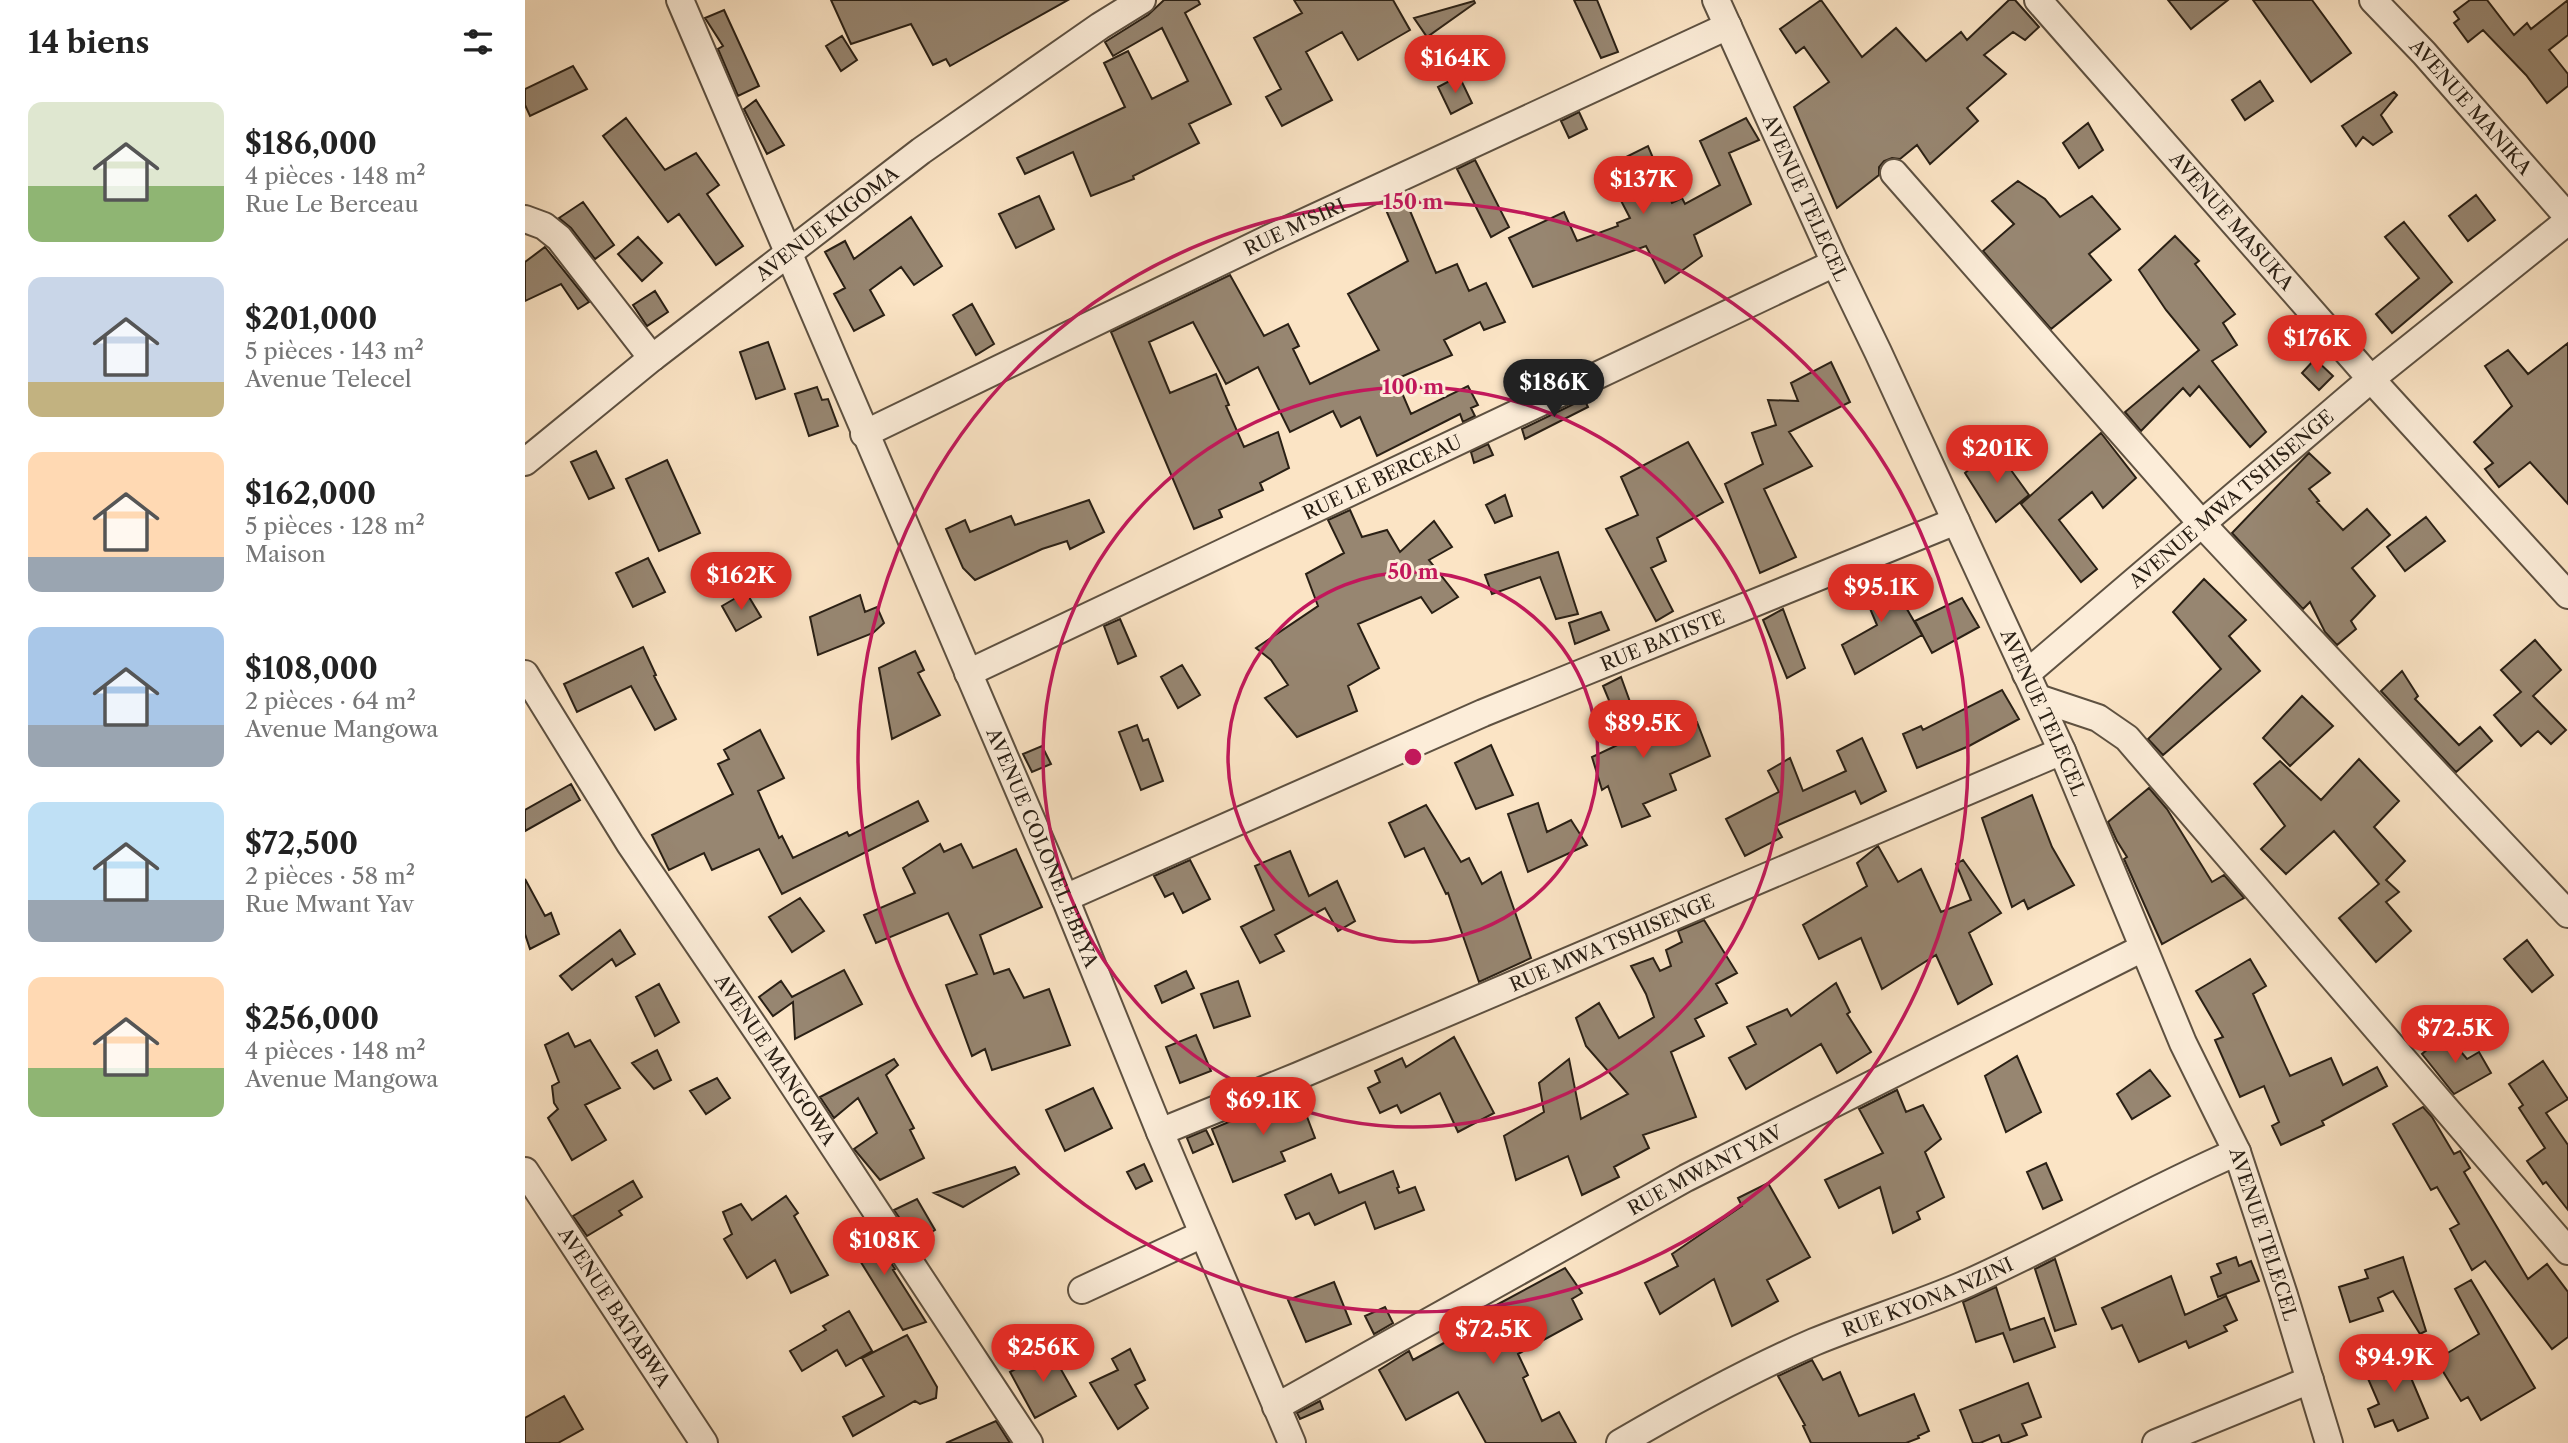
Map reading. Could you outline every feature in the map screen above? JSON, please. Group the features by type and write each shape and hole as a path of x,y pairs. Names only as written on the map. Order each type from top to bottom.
{"street":[{"name":"AVENUE COLONEL EBEYA","path":"680,0 1065,898 1160,1132 1292,1443"},
{"name":"AVENUE KIGOMA","path":"525,462 652,358 921,151 1100,26 1142,0"},
{"name":"AVENUE TELECEL","path":"1716,0 1835,264 2062,751 2183,1043 2237,1152 2329,1443"},
{"name":"AVENUE MASUKA","path":"2038,0 2371,379 2568,595"},
{"name":"AVENUE MANIKA","path":"2373,0 2424,53 2568,219"},
{"name":"RUE M'SIRI","path":"864,434 1270,238 1728,26"},
{"path":"1894,173 2202,524 2568,914"},
{"path":"525,219 544,226 559,238 652,358"},
{"name":"AVENUE MWA TSHISENGE","path":"2032,686 2202,524 2371,379 2568,219"},
{"name":"RUE LE BERCEAU","path":"968,673 1835,264"},
{"name":"RUE BATISTE","path":"1065,898 1483,713 1956,520"},
{"name":"AVENUE MANGOWA","path":"525,674 630,844 772,1053 1029,1443"},
{"path":"2032,686 2098,718 2127,738 2568,1251"},
{"name":"RUE MWA TSHISENGE","path":"1160,1132 1298,1076 2062,751"},
{"name":"RUE MWANT YAV","path":"1276,1407 1686,1178 2143,948"},
{"name":"RUE KYONA NZINI","path":"1621,1443 1770,1363 1815,1342 1972,1281 2119,1207 2237,1152"},
{"name":"AVENUE BATABWA","path":"525,1171 704,1443"},
{"path":"1082,1290 1203,1234"},
{"path":"2156,1443 2310,1380"}],"building":[{"path":"831,0 1068,0 950,66 946,59 933,65 911,24 851,44"},
{"path":"1164,0 1198,0 1200,4 1185,13 1231,104 1189,124 1199,143 1133,176 1134,179 1091,196 1073,152 1025,174 1017,158 1125,107 1104,63 1128,51 1152,99 1188,81 1162,28 1113,56 1105,42 1148,15"},
{"path":"1294,0 1393,0 1410,30 1358,60 1342,32 1306,52 1332,100 1282,126 1266,97 1281,89 1254,38 1302,13"},
{"path":"1574,0 1597,0 1618,52 1601,58"},
{"path":"1821,0 1862,57 1896,28 1926,61 1961,32 1967,40 2009,0 2015,0 2039,27 2025,40 2013,32 1984,55 2006,74 1967,108 1978,121 1930,164 1917,145 1900,159 1884,161 1879,167 1879,175 1837,208 1794,107 1829,82 1804,47 1796,53 1780,29"},
{"path":"2168,0 2228,0 2191,29"},
{"path":"2253,0 2312,0 2351,53 2311,82"},
{"path":"2470,0 2487,0 2514,35 2527,23 2531,29 2568,0 2568,35 2549,50 2568,74 2568,86 2547,103 2526,75 2483,30 2468,42 2454,23 2459,19 2454,12"},
{"path":"1474,1 1475,3 1427,37 1414,18"},
{"path":"724,10 759,86 738,96 718,49 723,46 705,18"},
{"path":"842,36 857,60 841,71 826,46"},
{"path":"573,66 587,89 530,116 525,105 525,89"},
{"path":"1459,76 1472,103 1451,114 1438,87"},
{"path":"2260,81 2273,101 2245,120 2232,100"},
{"path":"2394,92 2397,95 2381,115 2392,132 2373,145 2363,137 2356,146 2342,126"},
{"path":"756,100 784,145 767,154 744,109"},
{"path":"1579,112 1587,129 1569,138 1561,121"},
{"path":"626,118 665,170 696,153 719,185 707,194 743,246 716,265 679,214 668,222 603,136"},
{"path":"1746,118 1759,140 1729,153 1751,204 1694,235 1702,256 1665,283 1646,246 1533,287 1509,238 1564,212 1577,241 1618,226 1617,223 1630,218 1604,168 1648,146 1672,203 1682,198 1685,204 1720,185 1700,141"},
{"path":"2088,123 2103,150 2079,168 2063,143"},
{"path":"1475,160 1509,227 1491,237 1457,169"},
{"path":"2018,181 2045,199 2060,217 2092,196 2120,229 2089,254 2111,280 2051,329 1983,251 2014,224 1992,201"},
{"path":"1403,194 1436,273 1457,264 1469,291 1486,283 1505,322 1484,330 1480,322 1444,340 1452,355 1396,379 1411,414 1468,386 1478,405 1471,408 1475,416 1463,422 1460,414 1377,456 1360,417 1341,427 1333,411 1290,432 1258,367 1226,384 1193,322 1149,342 1170,393 1216,374 1229,405 1226,406 1244,447 1278,432 1289,468 1260,483 1263,490 1219,510 1222,517 1194,529 1111,332 1230,275 1264,336 1288,324 1299,346 1293,349 1310,384 1379,350 1348,294 1408,261 1383,203"},
{"path":"2476,195 2495,220 2468,241 2449,216"},
{"path":"1039,196 1054,229 1016,248 999,214"},
{"path":"583,202 614,245 595,259 571,228 559,218"},
{"path":"911,217 942,266 914,285 901,267 870,290 884,315 854,331 834,294 845,288 825,252 845,241 854,259"},
{"path":"2404,222 2452,282 2392,333 2376,314 2419,278 2385,237"},
{"path":"2175,236 2199,261 2195,264 2235,314 2223,323 2237,345 2212,361 2266,432 2250,447 2199,386 2190,396 2183,388 2141,431 2125,412 2199,350 2166,310 2139,270"},
{"path":"638,237 662,263 642,281 618,254"},
{"path":"545,247 589,302 578,309 561,284 525,301 525,262"},
{"path":"655,291 668,312 647,326 633,305"},
{"path":"972,304 994,344 976,355 953,315"},
{"path":"768,342 785,389 756,399 740,352"},
{"path":"2568,343 2568,504 2530,462 2499,487 2485,469 2493,463 2474,442 2512,406 2485,366 2508,350 2528,374"},
{"path":"2315,359 2333,376 2319,390 2302,373"},
{"path":"1831,362 1850,402 1789,432 1812,466 1764,489 1796,557 1760,573 1725,484 1763,464 1752,433 1776,425 1768,400 1798,401 1791,383"},
{"path":"817,387 822,400 828,399 838,426 809,436 795,394"},
{"path":"1584,399 1588,407 1525,439 1522,429"},
{"path":"2101,433 2136,478 2103,508 2092,492 2059,520 2097,569 2081,582 2021,504"},
{"path":"1688,442 1723,502 1657,538 1666,561 1651,568 1673,611 1656,621 1606,529 1638,515 1621,477"},
{"path":"1488,444 1493,455 1474,463 1471,452"},
{"path":"1995,448 2029,495 1996,522 1965,473"},
{"path":"596,451 614,488 589,499 571,462"},
{"path":"2309,453 2330,473 2309,489 2319,501 2317,502 2343,530 2367,509 2390,535 2352,568 2375,596 2351,621 2356,629 2337,645 2325,632 2310,602 2303,609 2232,533"},
{"path":"667,460 700,533 659,551 626,479"},
{"path":"1505,495 1512,516 1495,523 1486,505"},
{"path":"1089,500 1104,532 1070,549 1067,541 1042,549 975,580 963,568 946,529 965,520 970,532 1011,516 1015,525"},
{"path":"1350,510 1362,537 1387,530 1400,552 1434,521 1452,547 1429,560 1458,597 1432,613 1421,597 1358,624 1379,668 1348,686 1357,711 1297,737 1265,698 1288,685 1271,660 1256,648 1318,606 1306,574 1344,553 1328,520"},
{"path":"2426,517 2445,541 2405,571 2387,547"},
{"path":"1558,552 1578,614 1556,619 1540,577 1492,594 1485,575"},
{"path":"648,558 665,592 633,607 616,573"},
{"path":"1883,568 1922,635 1855,674 1842,645 1877,625 1858,580"},
{"path":"2204,579 2246,620 2229,636 2260,671 2163,755 2148,739 2221,669 2173,612"},
{"path":"746,592 761,617 736,631 722,606"},
{"path":"860,595 865,612 877,607 884,623 873,633 818,655 810,617"},
{"path":"1962,598 1979,627 1932,653 1915,621"},
{"path":"1783,609 1805,668 1787,678 1763,620"},
{"path":"1601,612 1609,630 1575,644 1569,623"},
{"path":"1120,619 1136,656 1118,664 1104,626"},
{"path":"2535,640 2561,670 2533,696 2566,730 2551,744 2538,731 2521,746 2494,715 2521,692 2501,670"},
{"path":"643,647 676,719 655,730 631,686 577,712 564,684"},
{"path":"915,651 924,670 918,673 940,715 892,739 879,668"},
{"path":"1182,665 1200,695 1178,708 1161,677"},
{"path":"2402,671 2418,696 2415,699 2459,745 2480,727 2492,741 2456,772 2381,691"},
{"path":"1621,677 1646,746 1697,722 1710,756 1670,774 1676,790 1643,804 1650,816 1622,827 1608,786 1602,790 1592,757 1626,741 1603,686"},
{"path":"2002,690 2019,719 1969,746 1917,768 1903,734 1921,726 1923,730"},
{"path":"2302,696 2333,726 2290,766 2263,738"},
{"path":"1137,725 1143,741 1148,739 1163,781 1141,790 1119,732"},
{"path":"760,730 784,778 758,791 779,838 782,836 793,858 847,832 849,836 918,801 928,821 782,894 759,849 712,870 704,853 669,870 652,835 733,794 718,764 729,759 724,750"},
{"path":"1862,738 1886,791 1861,804 1855,791 1776,826 1782,837 1745,856 1726,819 1779,792 1768,771 1790,758 1803,791 1846,771 1837,751"},
{"path":"1491,745 1513,795 1476,809 1455,763"},
{"path":"1042,746 1051,764 1032,772 1023,754"},
{"path":"2359,759 2399,801 2374,827 2405,861 2386,880 2399,892 2386,902 2411,931 2376,962 2339,918 2379,884 2334,831 2286,874 2261,849 2285,826 2254,784 2280,761 2321,800"},
{"path":"571,784 580,800 525,831 525,810"},
{"path":"2149,788 2167,809 2212,882 2224,875 2244,898 2162,944 2124,859 2127,857 2108,822"},
{"path":"2032,795 2052,847 2074,885 2028,909 2024,900 2012,907 1982,818"},
{"path":"1538,803 1547,832 1571,820 1587,845 1528,872 1508,814"},
{"path":"1426,805 1461,862 1469,858 1482,884 1501,872 1531,958 1479,982 1448,893 1446,894 1424,848 1405,857 1389,823"},
{"path":"940,844 944,852 961,844 973,868 1016,849 1042,907 980,935 994,974 1009,969 1024,998 1049,989 1070,1045 992,1070 985,1049 972,1056 946,985 977,974 948,913 876,943 864,915 915,893 903,868"},
{"path":"1878,846 1898,882 1921,869 1941,912 1971,900 1956,864 1963,860 2001,913 1969,933 1992,984 1958,1004 1936,955 1882,989 1861,938 1819,959 1803,925 1867,886 1857,863"},
{"path":"1290,851 1309,896 1337,881 1355,921 1338,931 1325,908 1275,935 1284,951 1260,963 1241,927 1274,910 1255,866"},
{"path":"1190,860 1210,899 1183,913 1173,893 1165,897 1154,876"},
{"path":"525,879 545,916 551,913 559,934 530,949 525,934"},
{"path":"800,898 824,931 792,952 769,917"},
{"path":"1704,920 1737,973 1716,984 1727,1003 1695,1019 1704,1036 1671,1052 1696,1117 1643,1135 1649,1148 1614,1167 1619,1177 1582,1195 1568,1156 1516,1180 1504,1136 1544,1112 1539,1083 1569,1059 1581,1119 1628,1094 1586,1046 1576,1018 1599,1003 1619,1038 1654,1017 1646,994 1631,966 1653,958 1660,971 1671,966 1666,950 1682,942 1678,931"},
{"path":"620,930 635,954 616,966 612,959 572,990 560,976"},
{"path":"2527,940 2553,975 2532,992 2504,959"},
{"path":"2250,959 2266,986 2253,994 2290,1076 2331,1058 2343,1085 2377,1067 2387,1086 2322,1121 2324,1125 2281,1145 2272,1126 2279,1122 2264,1086 2240,1097 2215,1040 2223,1037 2196,991"},
{"path":"844,970 862,1004 795,1039 793,1002 773,1016 759,997 781,981 792,997"},
{"path":"1186,971 1194,988 1162,1003 1155,986"},
{"path":"1238,981 1250,1016 1214,1028 1201,994"},
{"path":"1836,983 1850,1012 1847,1014 1871,1052 1837,1073 1821,1044 1746,1089 1729,1058 1756,1044 1747,1027 1787,1009 1791,1016"},
{"path":"659,984 679,1022 655,1036 636,997"},
{"path":"568,1033 575,1047 590,1040 620,1088 585,1105 606,1140 572,1160 548,1118 558,1109 554,1103 552,1086 559,1082 545,1045"},
{"path":"2446,1034 2467,1059 2479,1052 2491,1073 2454,1094 2422,1054"},
{"path":"1196,1035 1211,1071 1180,1083 1166,1047"},
{"path":"1454,1037 1494,1113 1458,1132 1440,1093 1401,1113 1397,1105 1380,1113 1368,1088 1380,1082 1375,1071 1402,1058 1406,1067"},
{"path":"657,1050 671,1080 654,1089 632,1063"},
{"path":"2017,1056 2041,1112 2006,1132 1985,1076"},
{"path":"894,1059 898,1065 886,1075 914,1128 910,1130 924,1158 880,1180 854,1149 877,1133 858,1098 834,1118 820,1097"},
{"path":"2543,1061 2568,1099 2546,1113 2568,1145 2568,1210 2546,1182 2543,1184 2527,1161 2545,1148 2519,1108 2523,1105 2509,1084"},
{"path":"2150,1070 2170,1096 2132,1119 2117,1094"},
{"path":"717,1078 730,1098 706,1114 690,1091"},
{"path":"1093,1088 1112,1128 1065,1151 1046,1110"},
{"path":"1897,1090 1906,1112 1923,1105 1941,1139 1925,1152 1944,1197 1917,1212 1920,1219 1893,1233 1880,1187 1839,1208 1825,1180 1883,1153 1859,1109"},
{"path":"1298,1093 1315,1138 1281,1152 1285,1161 1233,1182 1212,1129"},
{"path":"2423,1107 2454,1154 2460,1151 2470,1168 2464,1172 2528,1279 2547,1264 2568,1292 2568,1337 2552,1349 2485,1261 2472,1270 2450,1229 2459,1224 2437,1187 2431,1190 2393,1124"},
{"path":"1206,1130 1213,1144 1193,1153 1187,1138"},
{"path":"2046,1163 2062,1200 2043,1209 2027,1172"},
{"path":"1144,1164 1152,1181 1136,1189 1127,1172"},
{"path":"1015,1167 1019,1174 963,1207 934,1193"},
{"path":"1393,1171 1399,1193 1415,1187 1424,1210 1375,1229 1365,1202 1315,1225 1309,1213 1296,1219 1285,1195 1331,1174 1339,1193"},
{"path":"633,1181 642,1197 619,1211 622,1215 587,1236 573,1216"},
{"path":"1768,1183 1810,1257 1767,1280 1778,1301 1732,1326 1714,1279 1660,1314 1645,1283 1678,1266 1672,1254 1742,1206 1738,1198"},
{"path":"786,1196 798,1213 794,1216 828,1275 791,1293 775,1260 747,1278 724,1239 732,1234 723,1212 741,1204 752,1220"},
{"path":"917,1199 935,1230 916,1242 894,1210"},
{"path":"866,1224 926,1322 903,1330 844,1235"},
{"path":"2236,1257 2239,1266 2251,1261 2259,1281 2218,1297 2211,1277 2221,1273 2217,1264"},
{"path":"2403,1257 2426,1331 2420,1334 2393,1291 2378,1298 2383,1311 2350,1322 2339,1287 2368,1278 2365,1270"},
{"path":"2055,1259 2076,1324 2055,1331 2035,1269"},
{"path":"1565,1268 1582,1293 1572,1299 1582,1319 1518,1354 1528,1375 1523,1378 1542,1421 1559,1412 1576,1443 1486,1443 1458,1392 1406,1420 1379,1370 1409,1351 1413,1360 1493,1316 1489,1309"},
{"path":"2171,1276 2185,1315 2226,1296 2237,1320 2224,1326 2227,1331 2189,1348 2186,1341 2139,1362 2122,1325 2112,1329 2102,1308"},
{"path":"2471,1280 2535,1388 2481,1420 2468,1397 2461,1401 2436,1360 2479,1334 2455,1289"},
{"path":"1334,1282 1351,1324 1306,1342 1288,1300"},
{"path":"1996,1287 2010,1330 2044,1318 2055,1347 2014,1362 2003,1333 1976,1342 1963,1302"},
{"path":"1385,1307 1393,1323 1374,1334 1365,1316"},
{"path":"849,1311 872,1351 846,1366 837,1350 802,1371 790,1351 826,1330 823,1326"},
{"path":"907,1335 937,1387 936,1398 920,1404 915,1401 853,1436 843,1417 884,1396 862,1358"},
{"path":"1130,1349 1145,1380 1135,1385 1148,1408 1118,1429 1090,1383 1118,1370 1112,1359"},
{"path":"1050,1350 1076,1396 1035,1418 1010,1372"},
{"path":"2400,1352 2428,1418 2398,1431 2393,1420 2375,1427 2368,1409 2379,1404 2363,1367"},
{"path":"1812,1360 1823,1380 1840,1372 1859,1416 1914,1394 1929,1431 1906,1443 1811,1443 1803,1426 1805,1425 1778,1376"},
{"path":"2028,1383 2041,1417 2022,1424 2027,1435 2006,1443 2002,1443 1999,1435 1973,1443 1960,1410"},
{"path":"564,1396 583,1429 558,1443 525,1443 525,1418"},
{"path":"1320,1401 1323,1409 1300,1419 1297,1413"},
{"path":"996,1421 1010,1443 946,1443"}]}
